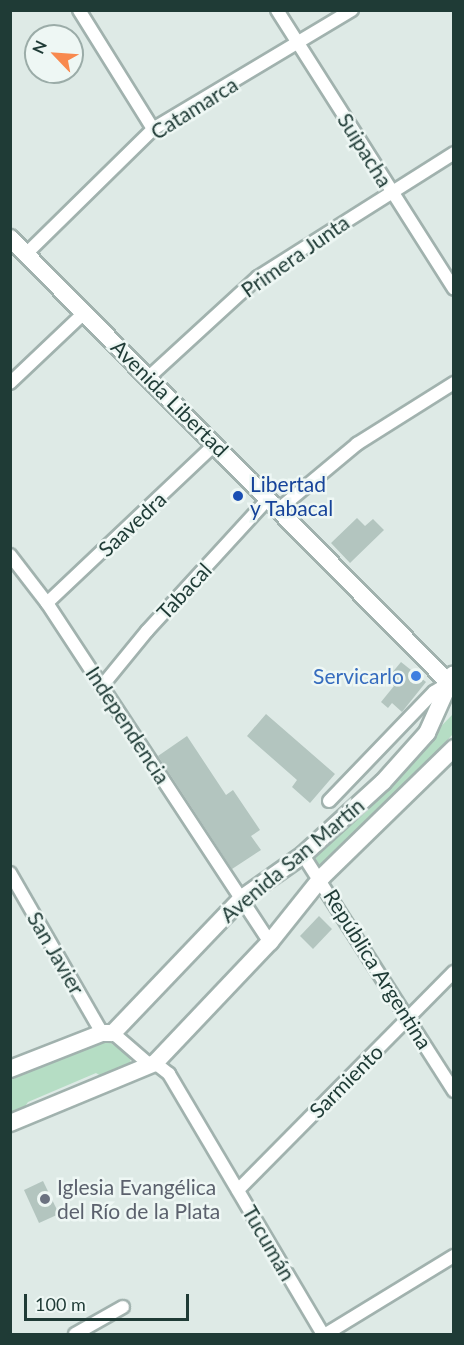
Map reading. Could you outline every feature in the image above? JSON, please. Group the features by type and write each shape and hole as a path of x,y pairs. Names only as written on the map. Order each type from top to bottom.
{"main road":[{"name":"Avenida Libertad","path":"10,237 452,682"},
{"name":"Avenida San Martín","path":"10,1069 107,1033 242,898 303,855 383,782 428,734 452,682"},
{"name":"Avenida San Martín","path":"10,1123 152,1064 270,942 321,878 453,748"}],"street":[{"path":"78,10 153,129"},
{"name":"Suipacha","path":"277,10 453,289"},
{"name":"Catamarca","path":"27,253 153,129 299,45 352,10"},
{"name":"Primera Junta","path":"149,377 258,277 453,153"},
{"path":"10,383 85,312"},
{"path":"274,504 357,444 453,383"},
{"name":"Saavedra","path":"47,603 215,444"},
{"name":"Tabacal","path":"102,686 147,631 274,504"},
{"name":"Independencia","path":"10,555 47,603 270,942"},
{"path":"329,801 434,692 452,682"},
{"name":"República Argentina","path":"303,855 321,878 453,1091"},
{"name":"San Javier","path":"10,873 107,1033"},
{"name":"Sarmiento","path":"238,1190 453,972"},
{"name":"Tucumán","path":"107,1033 169,1074 325,1335"},
{"path":"325,1335 453,1256"},
{"path":"75,1335 123,1307"}],"green space":[{"path":"453,714 453,734 323,873 313,857"},
{"path":"100,1041 108,1041 130,1057 131,1066 104,1078 96,1073 28,1102 19,1115 11,1118 11,1077"}],"building":[{"path":"357,518 365,526 373,519 384,530 350,563 331,543"},
{"path":"401,662 426,682 402,712 392,703 388,708 381,702 394,686 386,680"},
{"path":"266,714 335,774 310,803 292,787 297,780 247,736"},
{"path":"187,736 226,795 233,790 260,830 251,836 261,850 232,869 158,756"},
{"path":"319,916 332,929 313,949 300,936"},
{"path":"43,1181 59,1214 39,1223 24,1190"}],"place":[{"name":"Libertad y Tabacal","path":"238,496"},
{"name":"Servicarlo","path":"416,676"},
{"name":"Iglesia Evangélica del Río de la Plata","path":"45,1199"}]}
